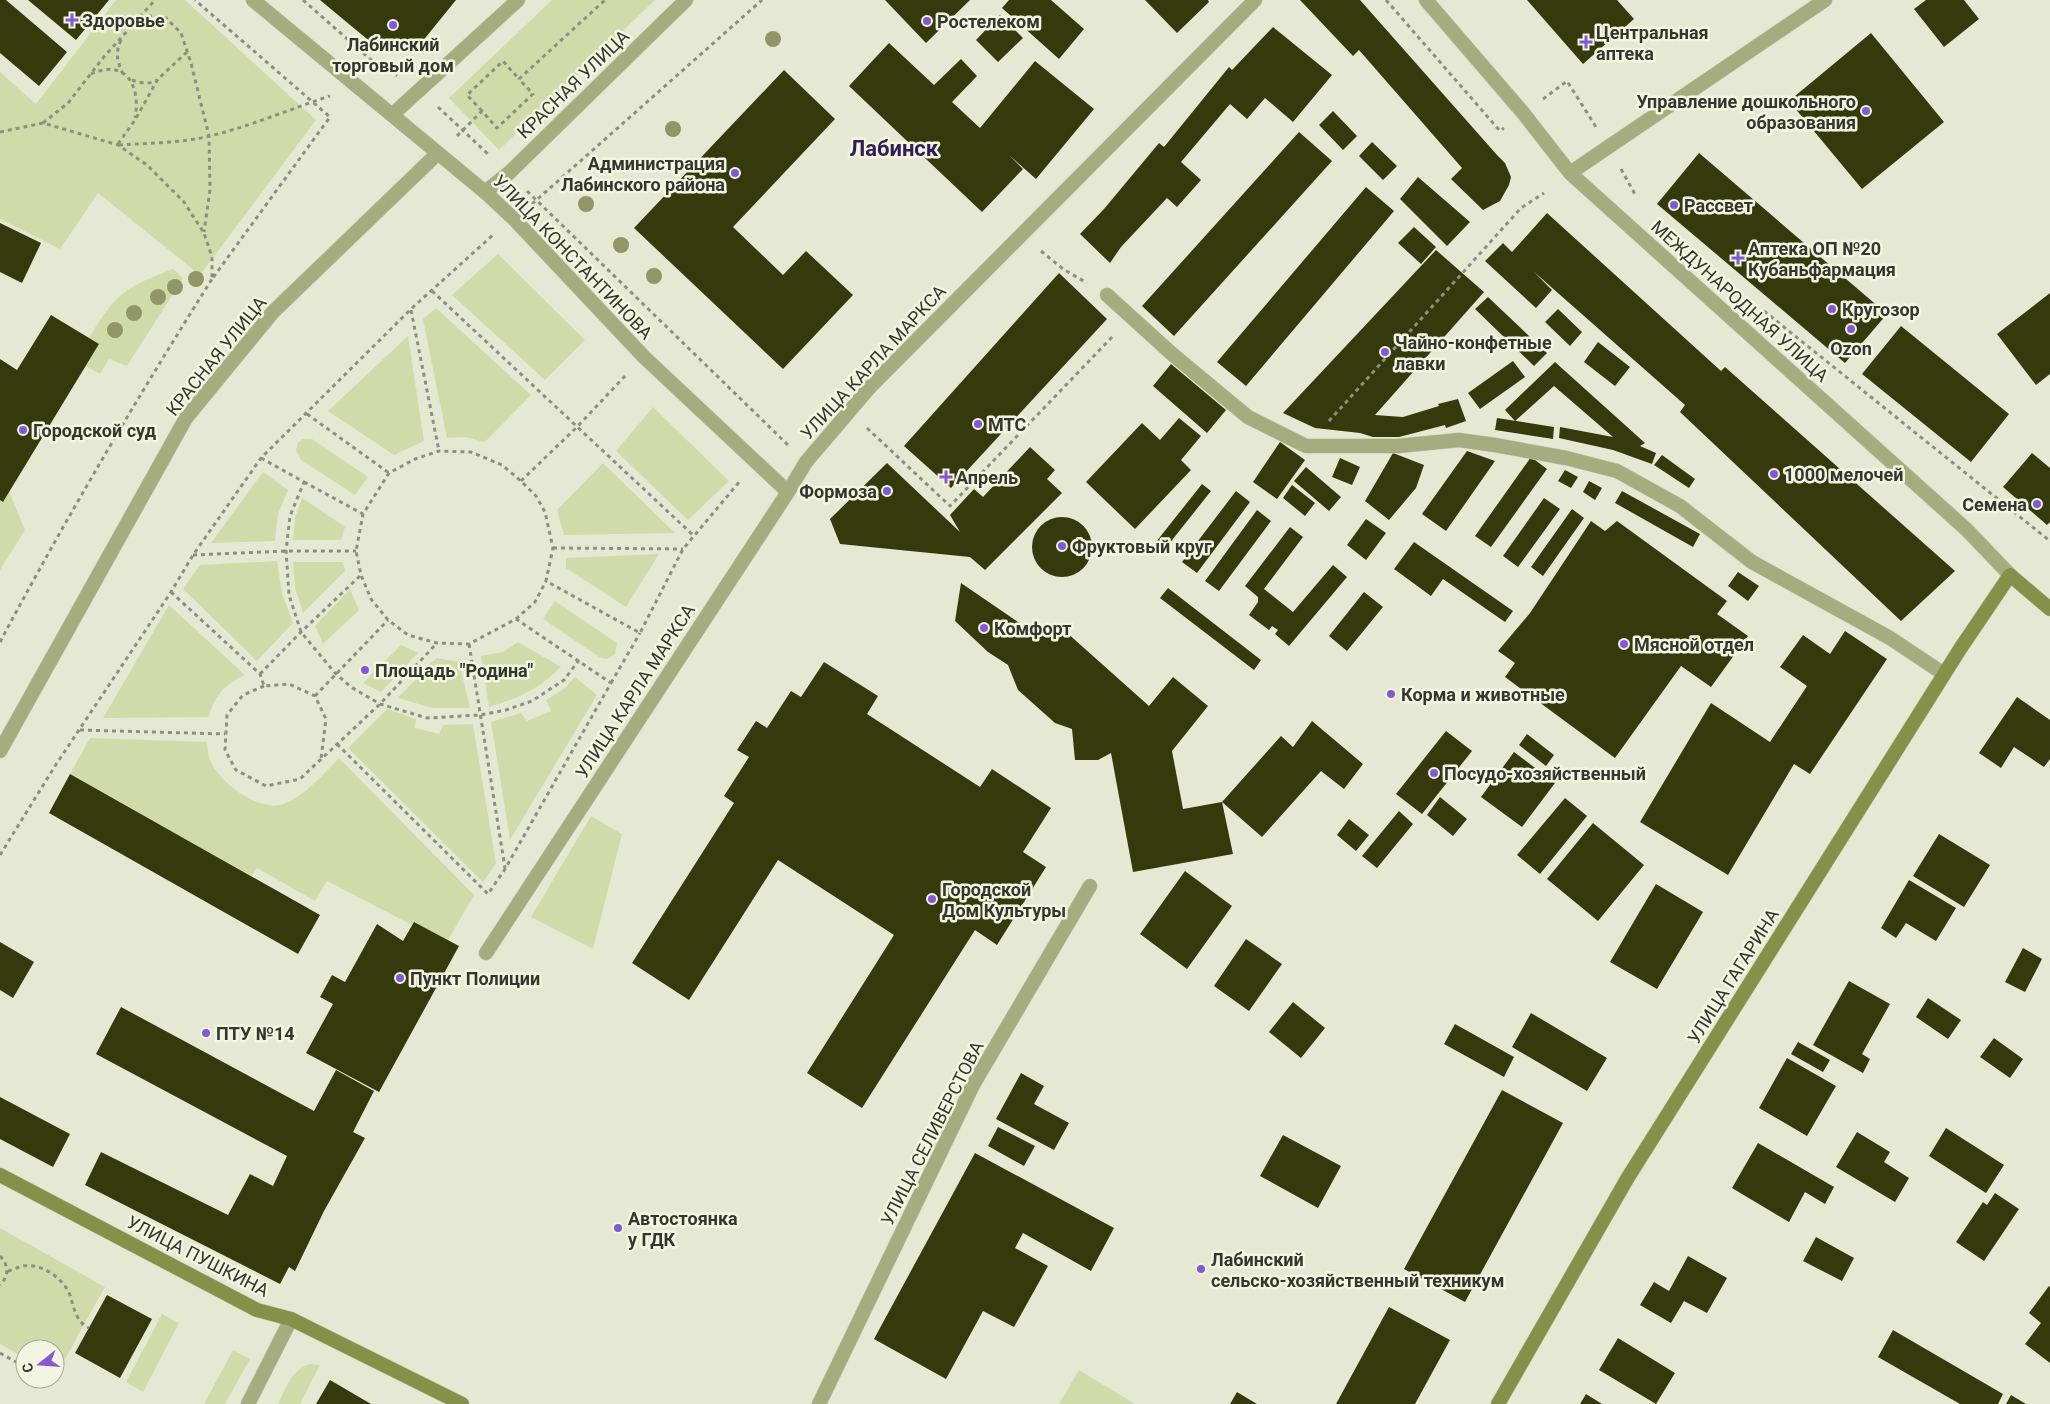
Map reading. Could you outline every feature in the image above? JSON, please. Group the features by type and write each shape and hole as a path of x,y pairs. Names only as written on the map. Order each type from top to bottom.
{"main road":[{"name":"МЕЖДУНАРОДНАЯ УЛИЦА","path":"2010,575 2050,609"},
{"name":"УЛИЦА ГАГАРИНА","path":"1498,1404 1628,1180 1944,674 2010,575"},
{"name":"УЛИЦА ПУШКИНА","path":"0,1175 257,1310 291,1319 462,1404"}],"street":[{"name":"УЛИЦА КОНСТАНТИНОВА","path":"253,0 437,154 486,192 514,219 644,357 788,492"},
{"path":"392,115 518,0"},
{"name":"КРАСНАЯ УЛИЦА","path":"486,192 508,173 686,0"},
{"name":"УЛИЦА КАРЛА МАРКСА","path":"486,953 806,462 870,387 1255,0"},
{"name":"МЕЖДУНАРОДНАЯ УЛИЦА","path":"1426,0 1524,114 1570,174 1968,530 2010,575"},
{"path":"1570,174 1825,0"},
{"name":"КРАСНАЯ УЛИЦА","path":"0,751 186,418 273,312 437,154"},
{"path":"1107,294 1171,353 1248,417 1306,446 1398,446 1459,440 1566,458 1617,471 1680,506 1752,562 1890,638 1944,674"},
{"name":"УЛИЦА СЕЛИВЕРСТОВА","path":"819,1404 974,1085 1090,886"},
{"path":"248,1404 291,1319"}],"path":[{"path":"0,132 43,123 68,103 90,74 155,0"},
{"path":"0,642 48,551 156,368 212,279 330,117 195,0"},
{"path":"519,79 605,0"},
{"path":"0,856 55,766 171,592 193,555 261,458 411,309 485,241 514,219 762,0"},
{"path":"140,17 166,18 181,33 188,52 202,101 209,136 210,190 204,233"},
{"path":"124,35 116,50 118,63 124,74 131,80 141,83 153,82 158,79 188,52"},
{"path":"503,60 519,79 533,94 497,128 467,95 503,60"},
{"path":"90,74 106,69 124,74"},
{"path":"118,145 134,122 158,79"},
{"path":"131,80 137,94 134,122"},
{"path":"118,145 165,142 209,136 269,118 358,87"},
{"path":"437,154 464,131 482,112"},
{"path":"43,123 118,145 147,165 184,202 204,233 212,257 212,279"},
{"path":"1306,446 1521,208 1544,193"},
{"path":"1021,234 1063,269 1107,294"},
{"path":"432,291 694,536"},
{"path":"411,309 439,451"},
{"path":"850,411 950,506 1132,316"},
{"path":"521,481 644,357"},
{"path":"307,414 389,473"},
{"path":"439,451 471,452 502,465 521,481 536,496 545,512 553,548 546,581 535,602 516,619 469,644 437,643 408,635 388,620 371,599 361,575 356,551 363,514 389,473 415,459 439,451"},
{"path":"261,458 363,514"},
{"path":"337,744 488,894 505,869 640,633 683,549 756,461"},
{"path":"304,482 290,516 286,551 289,595 301,632 335,673 351,687 380,704 427,718 480,715 506,710 532,701 564,680 579,660"},
{"path":"553,548 683,549"},
{"path":"193,555 286,551 356,551"},
{"path":"260,674 361,575"},
{"path":"546,581 640,633"},
{"path":"171,592 260,674 264,686"},
{"path":"516,619 611,683"},
{"path":"315,696 335,673 388,620"},
{"path":"321,759 326,719 315,696 289,684 264,686 243,695 227,715 225,750 236,770 266,786 300,779 380,704 437,643"},
{"path":"469,644 505,869"},
{"path":"79,730 225,734"},
{"path":"0,1256 4,1260 8,1271 0,1285"},
{"path":"8,1271 24,1266 42,1268 61,1280 69,1293 76,1315 84,1326 89,1328"},
{"path":"0,1353 15,1361"}],"green space":[{"path":"116,0 185,0 316,120 200,275 98,193 60,249 0,219 0,72 36,104"},
{"path":"552,0 655,0 499,150 449,98"},
{"path":"498,254 585,340 545,380 452,295"},
{"path":"173,269 183,278 127,366 109,359 100,374 86,366 99,344 89,338 112,304 133,286"},
{"path":"436,308 531,395 485,442 465,437 447,438 423,319"},
{"path":"408,336 424,441 394,455 328,411"},
{"path":"653,407 729,481 688,520 616,451"},
{"path":"303,439 312,439 368,477 355,495 301,460 296,450 298,442"},
{"path":"603,463 675,533 564,535 557,510"},
{"path":"263,472 288,490 278,514 275,541 211,543"},
{"path":"9,491 25,530 0,570 0,500 3,502"},
{"path":"302,498 345,527 341,540 293,540 295,518"},
{"path":"659,554 626,607 566,568 566,558"},
{"path":"277,561 282,593 293,623 257,661 183,589 200,565"},
{"path":"293,562 343,562 345,571 303,613 295,588"},
{"path":"350,589 359,610 323,644 315,626"},
{"path":"555,601 617,643 615,654 607,659 601,658 543,619"},
{"path":"169,605 245,675 232,682 221,692 214,703 209,717 103,718"},
{"path":"518,642 561,667 553,675 527,692 489,707 481,656 503,652"},
{"path":"401,645 418,653 381,692 363,683"},
{"path":"436,658 459,662 470,708 432,708 398,698"},
{"path":"575,677 597,695 510,840 491,722 521,713 527,721 551,711 546,700 564,689"},
{"path":"387,709 416,719 415,728 439,734 443,725 473,724 496,863 483,882 348,748"},
{"path":"90,738 207,742 211,762 225,781 244,796 254,801 276,805 286,803 301,794 339,758 474,895 448,940 414,922 412,925 327,881 315,901 257,868 252,876 70,774"},
{"path":"591,816 622,834 593,949 531,917"},
{"path":"0,1228 105,1287 65,1359 65,1339 15,1339 15,1352 0,1344"},
{"path":"162,1314 179,1323 143,1392 126,1382"},
{"path":"233,1350 250,1359 225,1404 204,1404"},
{"path":"310,1364 320,1365 300,1404 278,1404 294,1375"},
{"path":"1079,1370 1135,1404 1059,1404"}],"building":[{"path":"0,0 6,0 67,52 39,86 0,53"},
{"name":"Здоровье","path":"28,0 109,0 76,40"},
{"name":"Лабинский торговый дом","path":"320,0 456,0 413,53 379,49"},
{"name":"Ростелеком","path":"885,0 970,0 926,43"},
{"path":"1009,0 1051,0 1084,29 1059,59 1002,8"},
{"path":"1145,0 1208,0 1209,2 1177,33"},
{"path":"1300,0 1360,0 1505,163 1511,177 1509,185 1500,201 1483,210 1451,179 1462,168 1359,50 1353,56"},
{"name":"Центральная аптека","path":"1527,0 1617,0 1634,19 1583,64"},
{"path":"1926,0 1964,0 1979,19 1944,47 1914,9"},
{"path":"1000,15 1023,38 998,62 976,40"},
{"path":"1273,27 1332,75 1293,122 1265,98 1247,119 1230,104 1181,162 1201,180 1177,207 1167,198 1121,247 1110,263 1080,234 1104,209 1159,143 1164,147 1229,67 1232,70"},
{"name":"Управление дошкольного образования","path":"1871,33 1944,122 1862,189 1789,101"},
{"path":"889,43 934,85 961,59 977,76 952,102 980,128 1035,61 1094,109 1036,179 1009,155 1023,169 982,212 849,86"},
{"name":"Администрация Лабинского района","path":"784,70 835,119 733,227 783,275 806,251 853,295 783,369 634,228"},
{"path":"1333,111 1357,136 1343,150 1319,125"},
{"path":"1299,132 1332,161 1174,336 1142,306"},
{"path":"1372,142 1397,166 1383,180 1359,156"},
{"path":"1699,153 1887,314 1845,363 1657,204"},
{"path":"1418,177 1470,222 1447,246 1400,199"},
{"path":"1366,187 1394,211 1246,386 1217,362"},
{"path":"1547,213 1721,371 1725,367 1955,571 1901,621 1680,412 1685,405 1533,271 1552,290 1536,308 1485,261 1503,243 1512,252"},
{"path":"0,223 41,243 22,283 0,272"},
{"path":"1414,227 1436,247 1421,264 1398,243"},
{"name":"Чайно-конфетные лавки","path":"1436,250 1484,292 1375,415 1403,417 1458,399 1466,421 1446,428 1445,425 1399,437 1373,437 1360,433 1315,428 1283,413"},
{"path":"1059,273 1107,319 951,488 904,446"},
{"path":"2050,293 2050,374 2036,385 1997,334"},
{"path":"1488,297 1547,353 1534,366 1475,309"},
{"path":"1558,309 1582,332 1570,346 1545,322"},
{"name":"Городской суд","path":"51,315 99,344 3,502 0,500 0,359 17,370"},
{"path":"1901,326 2009,414 1971,462 1862,374"},
{"path":"1598,342 1630,367 1615,386 1584,362"},
{"path":"1513,361 1525,377 1480,409 1468,393"},
{"path":"1555,362 1645,443 1640,446 1656,453 1652,464 1613,450 1559,438 1560,427 1613,437 1554,386 1515,421 1505,410"},
{"path":"1171,364 1226,410 1207,433 1153,386"},
{"path":"1179,418 1201,436 1181,460 1191,470 1135,529 1086,482 1142,423 1160,440"},
{"path":"1497,418 1554,427 1553,439 1495,430"},
{"path":"1280,442 1305,460 1277,499 1253,482"},
{"path":"1030,447 1055,470 1047,479 1062,493 985,570 970,557 840,544 830,519 887,463 960,532 950,515 974,489 983,497"},
{"path":"1467,451 1495,461 1446,531 1422,514"},
{"path":"1393,453 1424,465 1416,488 1389,520 1365,501"},
{"name":"Семена","path":"2032,453 2050,468 2050,522 2047,525 2003,487"},
{"path":"1662,455 1695,479 1689,488 1654,465"},
{"path":"1531,457 1547,469 1491,547 1475,536"},
{"path":"1340,458 1360,467 1352,485 1332,477"},
{"path":"1306,467 1341,497 1329,511 1294,481"},
{"path":"1565,470 1578,477 1571,488 1558,481"},
{"path":"1589,481 1602,488 1595,500 1583,492"},
{"path":"1202,484 1211,491 1165,549 1156,542"},
{"path":"1292,485 1315,503 1305,516 1283,498"},
{"path":"1236,491 1250,502 1197,573 1182,562"},
{"path":"1622,491 1700,534 1693,547 1615,503"},
{"path":"1544,498 1560,509 1518,567 1503,556"},
{"path":"1572,509 1584,518 1543,576 1531,567"},
{"path":"1257,510 1271,521 1219,591 1205,581"},
{"name":"Фруктовый круг","path":"1056,517 1068,517 1079,522 1087,530 1092,541 1090,559 1079,572 1068,577 1056,577 1045,572 1037,564 1032,553 1032,541 1037,530 1045,522"},
{"path":"1366,519 1386,533 1366,560 1347,545"},
{"name":"Мясной отдел","path":"1591,521 1605,531 1617,521 1727,601 1717,614 1748,636 1711,687 1681,666 1615,758 1505,677 1515,663 1498,651 1530,613"},
{"path":"1290,527 1303,537 1264,589 1293,612 1333,565 1347,577 1289,646 1275,634 1278,630 1272,626 1269,630 1249,615 1258,602 1258,597 1245,586"},
{"path":"1414,542 1513,611 1505,622 1443,579 1431,596 1394,569"},
{"path":"1738,572 1759,586 1748,601 1728,586"},
{"path":"961,583 1031,631 1056,623 1149,706 1173,677 1208,706 1172,751 1183,809 1222,802 1233,854 1133,872 1111,753 1098,760 1075,760 1072,729 1055,723 1018,690 1008,665 988,652 955,621"},
{"path":"1168,588 1261,660 1254,670 1160,598"},
{"path":"1364,592 1383,607 1347,651 1329,636"},
{"path":"1845,631 1887,659 1810,774 1794,764 1728,875 1640,822 1711,703 1770,742 1807,686 1780,667 1803,635 1830,654"},
{"name":"Городской Дом Культуры","path":"824,662 878,696 867,714 980,787 992,769 1051,808 1023,852 1046,867 997,945 975,930 862,1108 807,1073 894,935 778,860 689,1000 632,963 734,803 724,796 749,757 737,750 756,721 767,728 791,691 801,697"},
{"path":"2017,697 2050,720 2050,759 2044,767 2014,747 2001,768 1979,753"},
{"path":"1312,721 1363,764 1344,789 1321,771 1262,837 1222,802 1281,736 1293,747"},
{"name":"Посудо-хозяйственный","path":"1446,731 1472,751 1422,814 1396,794"},
{"path":"1527,734 1554,755 1546,766 1519,745"},
{"path":"1514,752 1555,783 1522,827 1481,797"},
{"path":"70,774 320,915 298,954 49,813"},
{"path":"1440,797 1467,819 1453,836 1427,815"},
{"path":"1565,798 1587,816 1540,874 1517,855"},
{"path":"1399,811 1413,824 1377,868 1362,856"},
{"path":"1349,819 1369,835 1356,851 1337,835"},
{"path":"1593,823 1644,865 1598,921 1547,879"},
{"path":"1939,834 1990,865 1964,907 1913,876"},
{"path":"1185,871 1232,906 1187,969 1140,934"},
{"path":"1909,880 1956,908 1936,941 1906,923 1896,938 1881,928"},
{"path":"1656,884 1703,912 1657,989 1610,962"},
{"path":"414,922 459,946 379,1092 306,1053 333,1004 320,997 332,975 345,982 377,924 403,941"},
{"path":"1246,939 1282,964 1249,1011 1214,986"},
{"path":"0,942 34,962 13,998 0,990"},
{"path":"2023,948 2042,959 2025,992 2005,982"},
{"path":"1849,981 1890,1004 1862,1054 1870,1059 1863,1073 1813,1045"},
{"path":"1928,998 1961,1020 1948,1039 1916,1017"},
{"path":"1293,1002 1325,1028 1301,1058 1269,1032"},
{"path":"121,1007 314,1111 336,1070 374,1091 353,1132 365,1138 324,1211 295,1271 289,1267 280,1284 85,1185 101,1152 228,1215 250,1174 273,1186 287,1156 96,1054"},
{"path":"1531,1013 1607,1058 1587,1091 1512,1047"},
{"path":"1455,1024 1514,1057 1504,1077 1444,1044"},
{"path":"1994,1038 2023,1059 2010,1078 1980,1057"},
{"path":"1798,1042 1830,1060 1823,1072 1791,1054"},
{"path":"1787,1058 1836,1086 1807,1136 1759,1108"},
{"path":"1021,1073 1044,1086 1034,1104 1069,1123 1054,1150 996,1119"},
{"path":"1502,1090 1563,1123 1465,1302 1404,1269"},
{"path":"0,1097 70,1134 53,1167 0,1139"},
{"path":"998,1127 1035,1146 1024,1166 988,1146"},
{"path":"1946,1128 2004,1165 1986,1193 1929,1156"},
{"path":"1857,1132 1890,1152 1884,1162 1909,1178 1895,1202 1836,1167"},
{"path":"1283,1135 1341,1166 1318,1208 1260,1176"},
{"path":"1758,1143 1834,1187 1825,1204 1805,1192 1789,1222 1732,1188"},
{"path":"975,1153 1114,1228 1091,1271 1023,1233 1015,1248 1048,1266 1014,1327 983,1311 946,1379 874,1339"},
{"path":"1995,1193 2019,1209 1984,1261 1956,1242 1983,1202 1987,1205"},
{"path":"1816,1237 1854,1258 1842,1281 1803,1261"},
{"path":"1688,1256 1727,1278 1707,1313 1684,1301 1671,1323 1640,1305 1654,1282 1669,1291"},
{"path":"2049,1286 2050,1363 2025,1344 2041,1323 2029,1313"},
{"path":"107,1295 152,1319 120,1378 75,1353"},
{"path":"1389,1307 1450,1340 1415,1404 1336,1404"},
{"path":"1893,1330 2003,1394 1998,1404 1960,1404 1878,1357"},
{"path":"1618,1338 1675,1373 1656,1404 1599,1370"},
{"path":"330,1380 371,1404 316,1404"},
{"path":"1237,1392 1257,1404 1230,1404"},
{"path":"1586,1394 1602,1404 1580,1404"},
{"path":"2011,1395 2026,1404 2006,1404"}],"place":[{"name":"Здоровье","path":"72,20"},
{"name":"Ростелеком","path":"927,21"},
{"name":"Лабинский торговый дом","path":"393,25"},
{"name":"Центральная аптека","path":"1586,42"},
{"name":"Управление дошкольного образования","path":"1866,111"},
{"name":"Администрация Лабинского района","path":"735,173"},
{"name":"Рассвет","path":"1674,205"},
{"name":"Аптека ОП №20 Кубаньфармация","path":"1738,258"},
{"name":"Кругозор","path":"1832,309"},
{"name":"Ozon","path":"1851,329"},
{"name":"Чайно-конфетные лавки","path":"1385,352"},
{"name":"МТС","path":"978,424"},
{"name":"Городской суд","path":"23,430"},
{"name":"1000 мелочей","path":"1774,474"},
{"name":"Апрель","path":"946,477"},
{"name":"Формоза","path":"887,491"},
{"name":"Семена","path":"2037,504"},
{"name":"Фруктовый круг","path":"1062,546"},
{"name":"Комфорт","path":"984,628"},
{"name":"Мясной отдел","path":"1624,644"},
{"name":"Площадь \"Родина\"","path":"365,670"},
{"name":"Корма и животные","path":"1391,694"},
{"name":"Посудо-хозяйственный","path":"1434,773"},
{"name":"Городской Дом Культуры","path":"932,899"},
{"name":"Пункт Полиции","path":"400,978"},
{"name":"ПТУ №14","path":"206,1033"},
{"name":"Автостоянка у ГДК","path":"618,1228"},
{"name":"Лабинский сельско-хозяйственный техникум","path":"1201,1269"}],"district":[{"name":"Лабинск","path":"894,148"}]}
